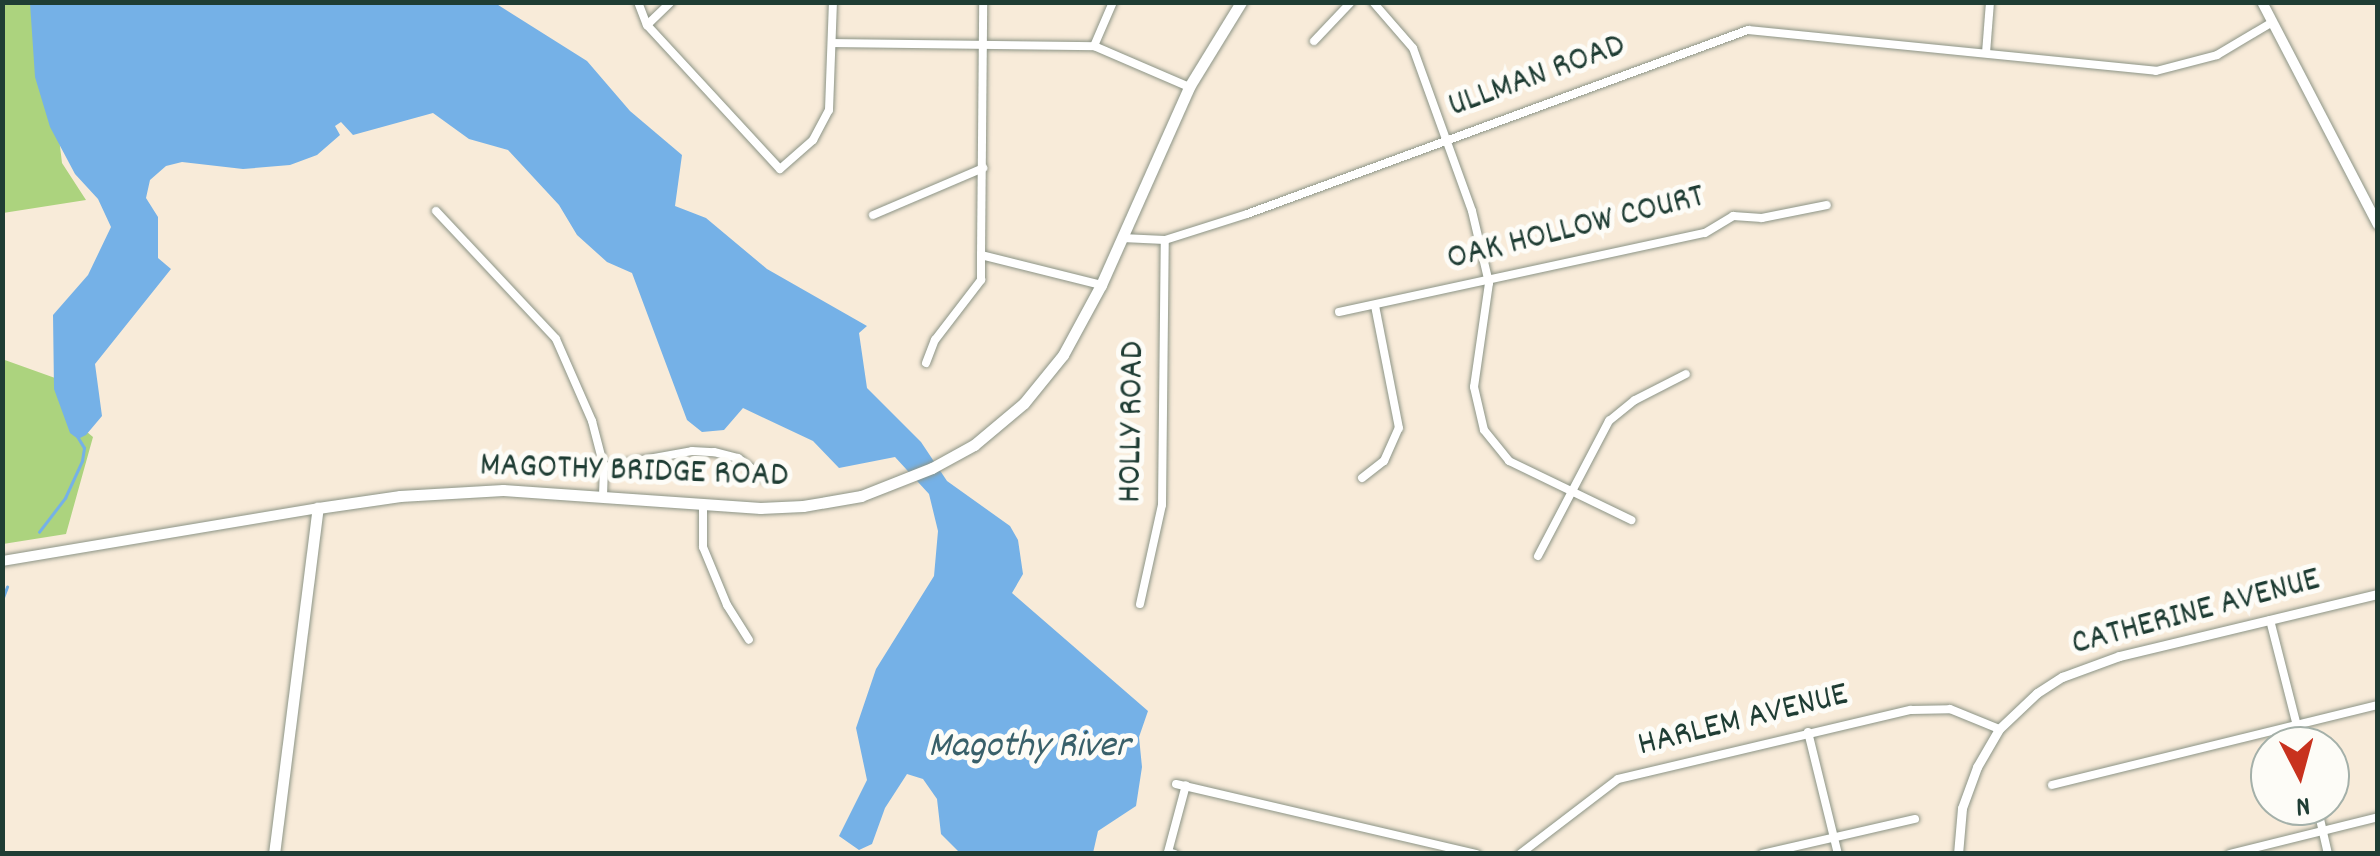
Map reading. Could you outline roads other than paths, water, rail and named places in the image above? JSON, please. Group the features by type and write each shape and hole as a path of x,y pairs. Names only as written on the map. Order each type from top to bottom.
{"main road":[{"name":"MAGOTHY BRIDGE ROAD","path":"2,561 400,496 502,490 703,504 803,506 860,496 909,480 974,445 1044,381 1100,285 1189,87 1241,2"},
{"path":"2262,2 2378,225"},
{"path":"274,854 318,508"}],"street":[{"path":"638,2 647,25 780,170 813,140 829,110 833,2"},
{"path":"647,25 671,2"},
{"path":"926,363 935,340 982,280 983,2"},
{"path":"1094,46 1113,2"},
{"path":"1314,42 1352,2"},
{"path":"1373,2 1413,48 1472,211 1489,283 1474,387 1484,430 1508,460 1631,520"},
{"path":"1986,54 1990,2"},
{"name":"ULLMAN ROAD","path":"1120,237 1134,242 1165,240 1748,30 2156,72 2217,56 2271,23"},
{"path":"833,43 1094,46 1189,87"},
{"path":"873,214 983,168"},
{"name":"OAK HOLLOW COURT","path":"1339,312 1489,283 1705,232 1733,216 1762,218 1827,205"},
{"path":"436,210 556,338 592,421 604,467 603,497"},
{"name":"HOLLY ROAD","path":"1140,604 1162,501 1165,240"},
{"path":"981,255 1100,285"},
{"path":"1362,478 1384,461 1399,428 1375,306"},
{"path":"1538,556 1609,421 1635,400 1686,374"},
{"path":"604,467 666,455 714,452 738,458 766,479"},
{"path":"703,504 703,547 727,605 749,640"},
{"name":"CATHERINE AVENUE","path":"1958,854 1962,808 1999,729 2036,694 2087,666 2378,594"},
{"path":"2270,620 2297,724"},
{"path":"2052,785 2378,705"},
{"name":"HARLEM AVENUE","path":"1520,854 1618,780 1911,710 1950,709 1999,729"},
{"path":"1808,732 1838,854"},
{"path":"1171,853 1181,785 1477,854"},
{"path":"2230,854 2378,817"},
{"path":"1762,854 1915,818"},
{"path":"2322,826 2328,854"}],"water":[{"name":"Magothy River","path":"30,3 495,3 587,61 630,111 682,155 675,206 706,218 767,269 867,326 859,333 867,388 921,442 947,481 1010,526 1018,540 1023,574 1012,593 1148,711 1139,737 1142,767 1136,806 1098,831 1093,853 960,853 941,834 937,799 923,779 907,774 885,808 872,844 859,850 839,836 867,780 856,728 876,669 934,576 938,531 929,494 895,457 839,468 813,441 743,408 724,430 702,432 687,420 632,273 607,262 577,235 559,205 508,150 469,139 433,113 353,135 341,122 335,126 340,135 317,155 290,165 243,169 182,162 166,166 150,180 146,198 158,217 158,258 171,269 95,364 102,416 78,439 70,433 54,389 53,315 88,275 111,227 98,199 75,174 50,127 35,77"}],"waterway":[{"path":"39,532 65,498 82,461 84,448 78,438"},
{"path":"2,600 7,587"}]}
